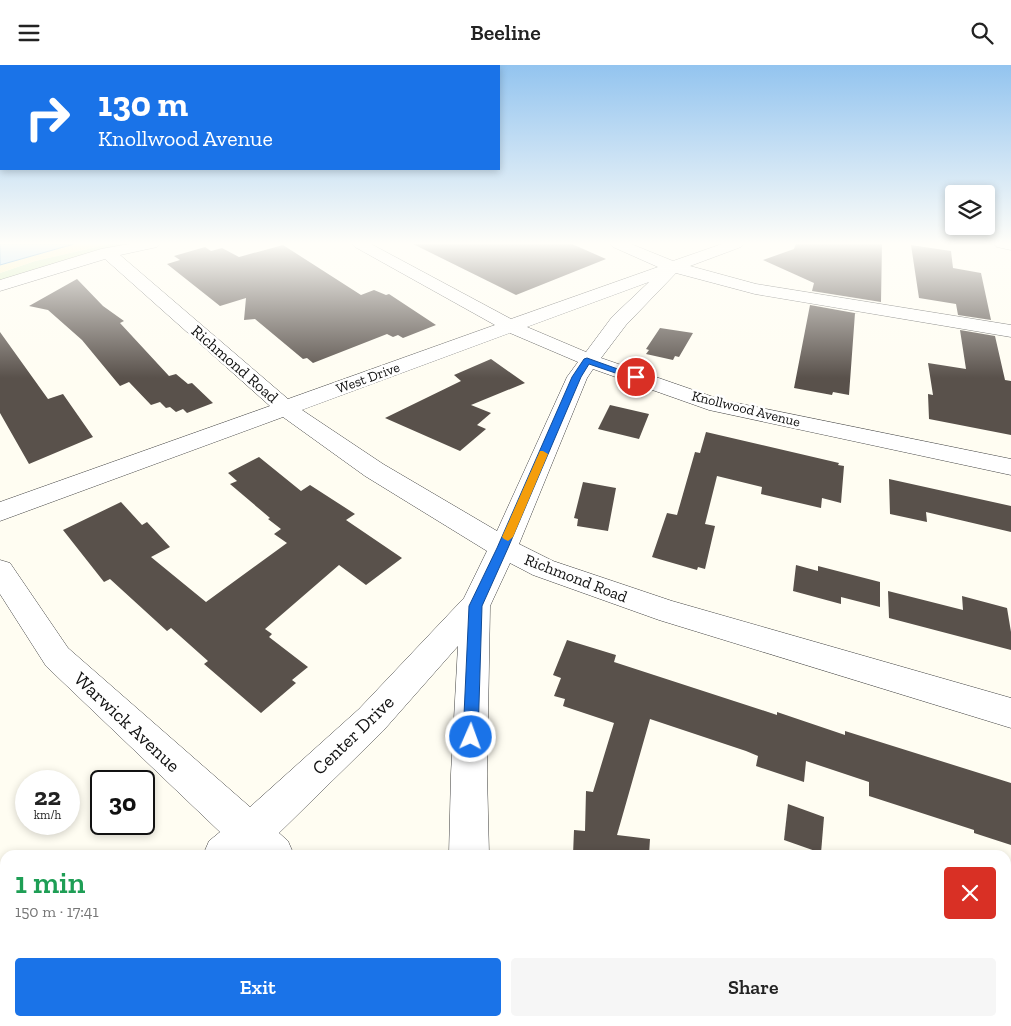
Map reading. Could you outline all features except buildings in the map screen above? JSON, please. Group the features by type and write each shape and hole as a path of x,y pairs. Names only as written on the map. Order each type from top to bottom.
{"street":[{"name":"Richmond Road","path":"149,289 285,408 374,470 503,548 543,568 670,612 1011,713"},
{"name":"Knollwood Avenue","path":"443,289 510,325 587,361 717,405 1011,467"},
{"name":"West Drive","path":"0,512 612,289"},
{"path":"469,850 469,774 475,606 503,548 576,377 618,321 651,289"},
{"path":"754,289 1011,331"},
{"name":"Warwick Avenue","path":"0,571 57,657 262,844"},
{"name":"Center Drive","path":"241,850 262,844 475,606"}],"slow traffic":[{"path":"508,537 543,454"}],"route":[{"path":"471,737 475,606 503,548 576,377 587,361 636,377"}]}
